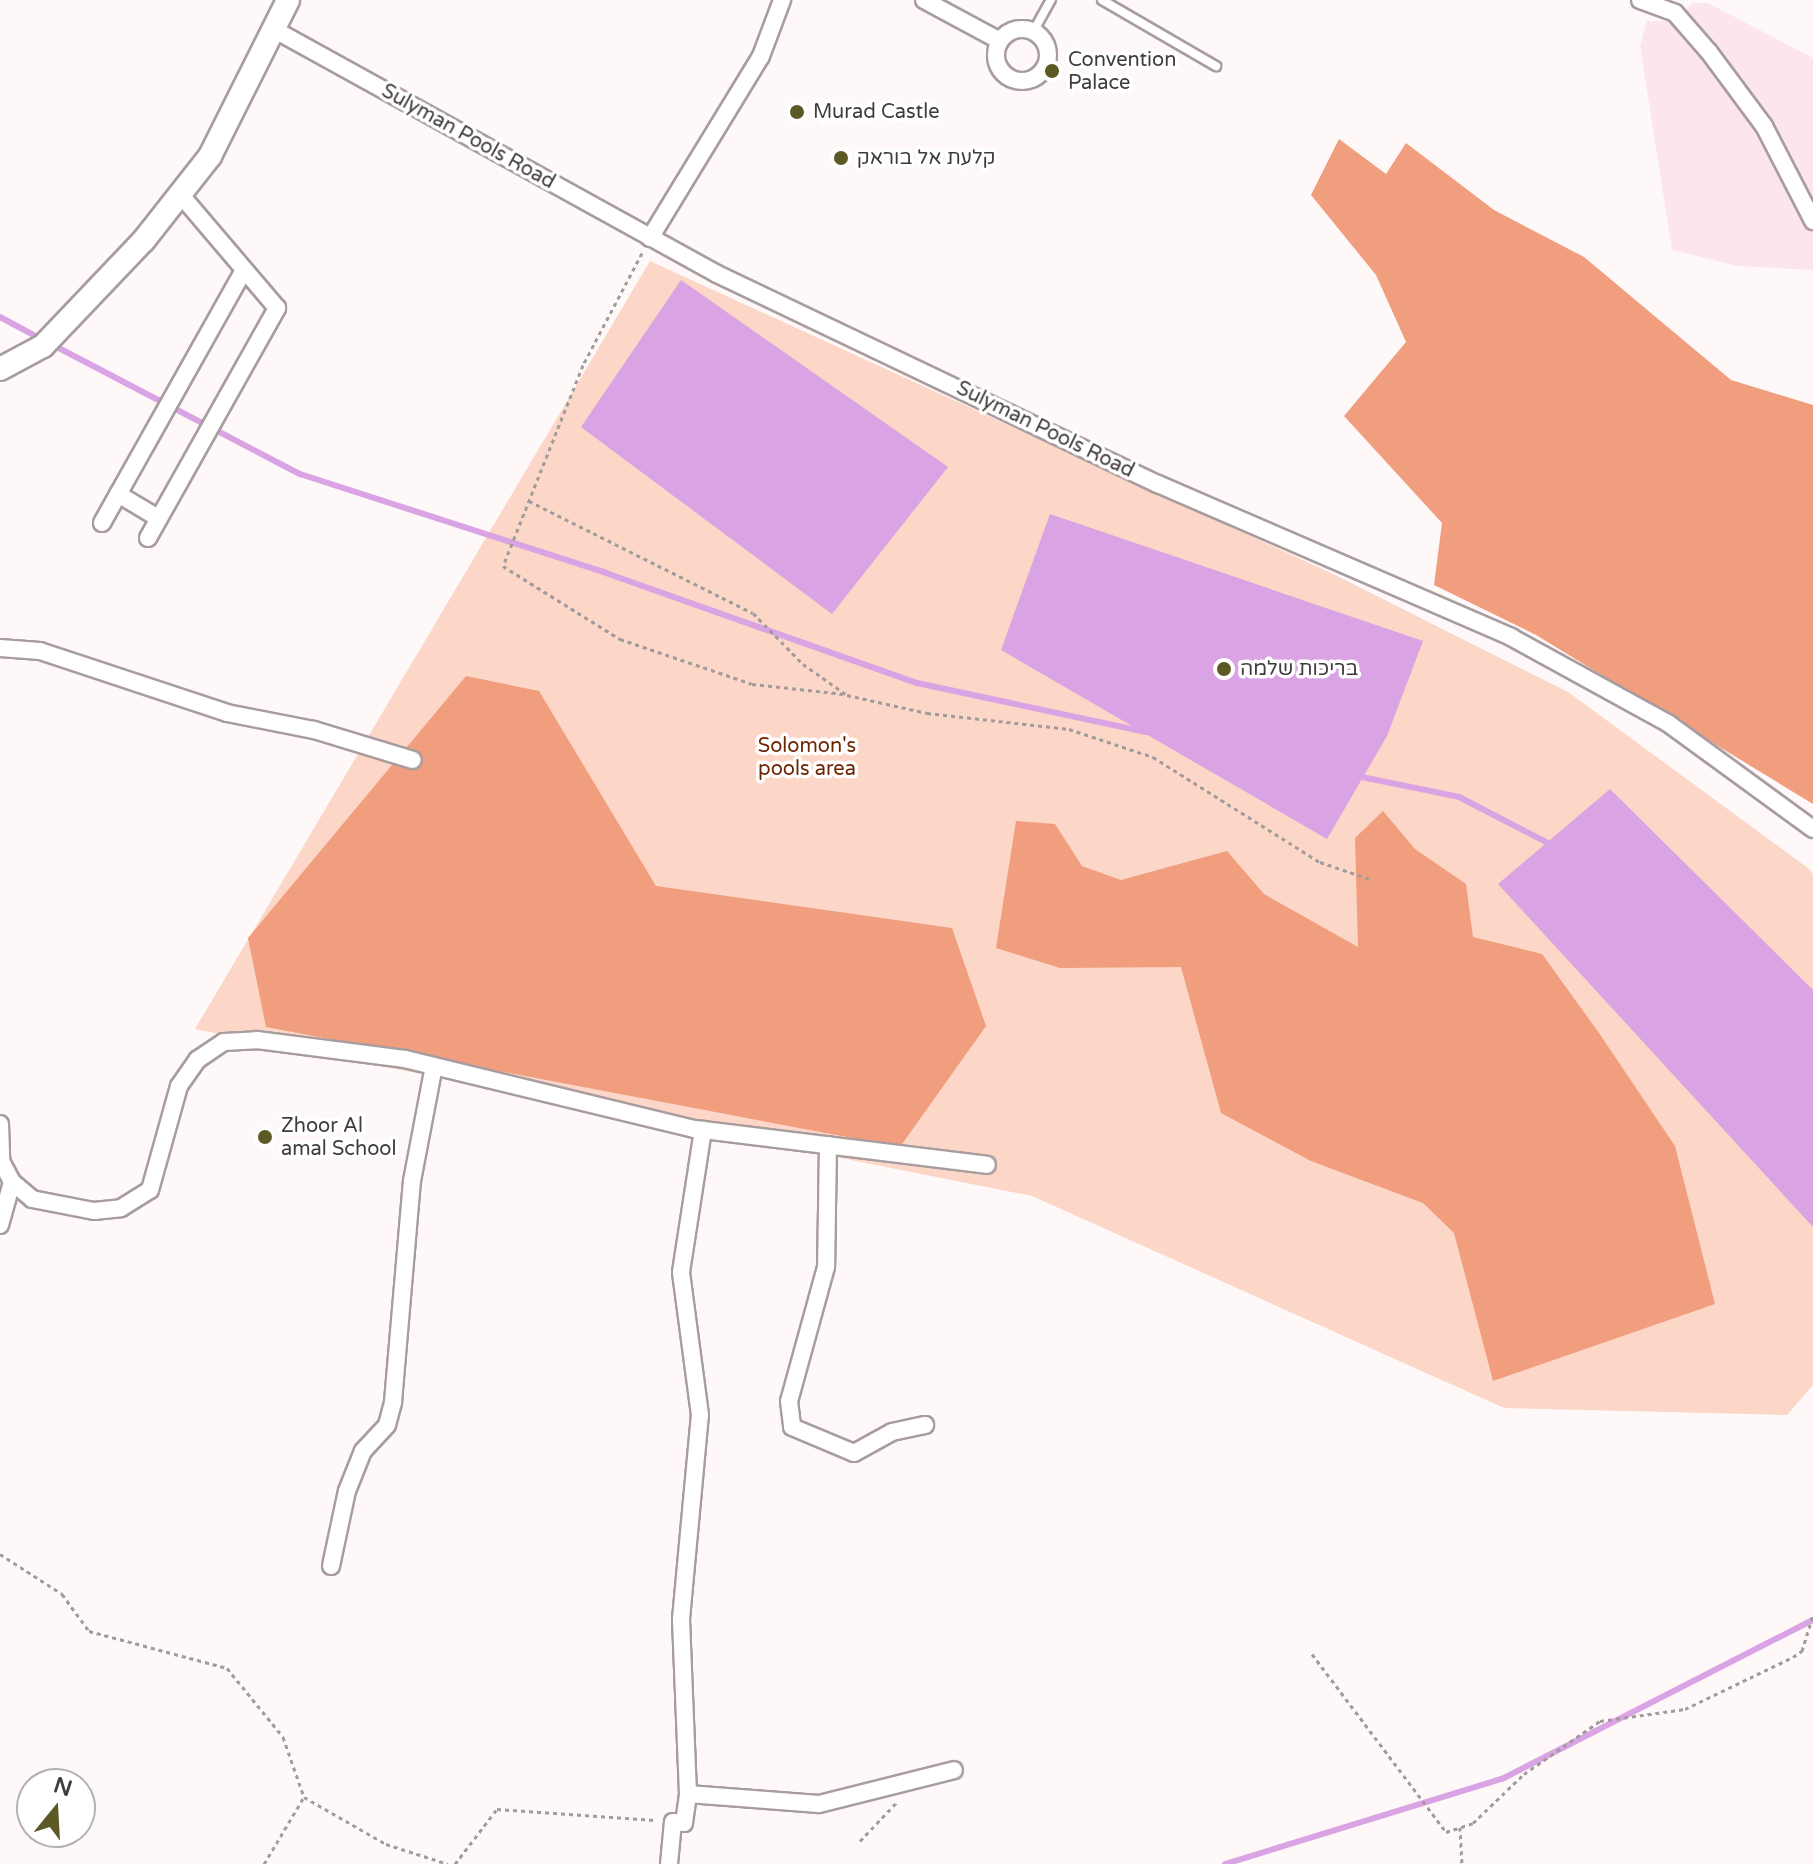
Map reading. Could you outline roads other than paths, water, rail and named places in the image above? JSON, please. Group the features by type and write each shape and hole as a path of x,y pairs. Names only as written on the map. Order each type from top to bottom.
{"main road":[{"path":"0,369 43,346 180,194 210,156 288,0"}],"street":[{"path":"650,238 761,56 782,0"},
{"path":"924,0 1000,41"},
{"path":"1640,0 1675,13 1709,52 1764,126 1813,221"},
{"name":"Sulyman Pools Road","path":"275,30 650,238 1158,484 1511,637 1669,724 1813,829"},
{"path":"1015,30 1033,32 1045,43 1047,59 1040,73 1026,81 1010,78 998,66 1000,41 1015,30"},
{"path":"148,538 277,308 180,194"},
{"path":"102,523 244,270"},
{"path":"118,494 158,518"},
{"path":"0,648 40,651 227,713 350,739 413,760"},
{"path":"0,1124 1,1161 12,1182 32,1199 94,1211 137,1199 150,1190 166,1152 179,1086 197,1060 224,1042 257,1040 434,1066 703,1130 987,1165"},
{"path":"331,1566 347,1491 363,1451 387,1425 393,1402 412,1181 434,1066"},
{"path":"669,1864 673,1822 684,1823 688,1794 681,1619 700,1415 681,1272 703,1130"},
{"path":"828,1145 826,1267 789,1401 792,1427 854,1453 892,1432 925,1425"},
{"path":"0,1225 12,1182"},
{"path":"688,1794 819,1804 954,1770"}],"lane":[{"path":"1033,32 1051,0"},
{"path":"1102,0 1216,66"}],"waterway":[{"path":"0,317 43,340"},
{"path":"53,345 300,474 606,573 917,683 1146,732"},
{"path":"1357,776 1459,797 1552,845"},
{"path":"1225,1864 1502,1779 1813,1620"}],"place":[{"name":"Convention Palace","path":"1052,71"},
{"name":"Murad Castle","path":"797,112"},
{"name":"קלעת אל בוראק","path":"841,158"},
{"name":"בריכות שלמה","path":"1224,669"},
{"name":"Zhoor Al amal School","path":"265,1137"}],"park label":[{"name":"Solomon's pools area","path":"807,758"}]}
